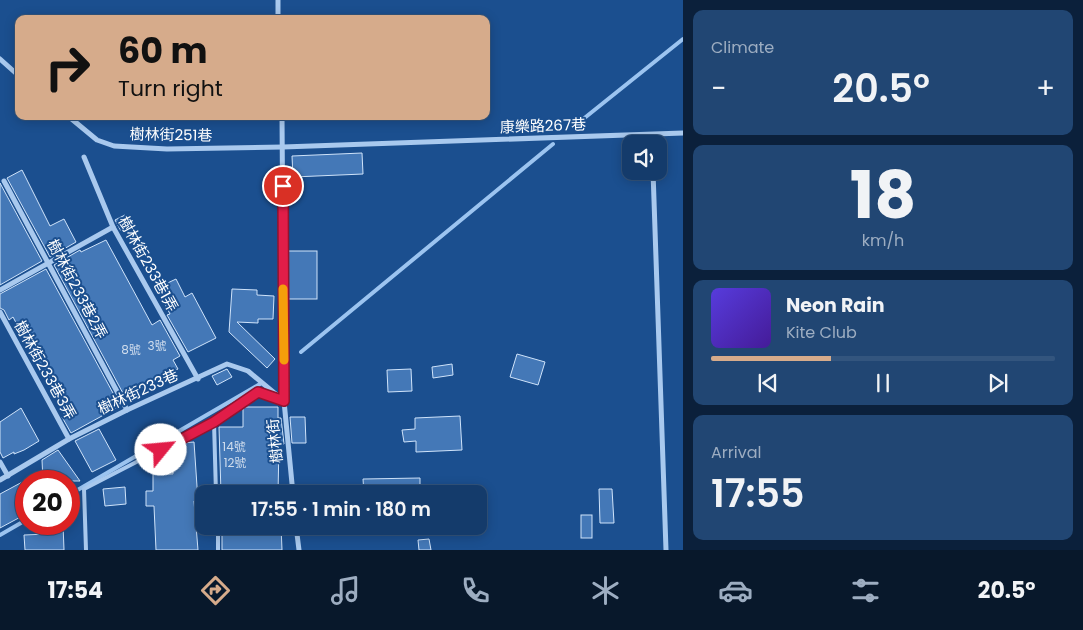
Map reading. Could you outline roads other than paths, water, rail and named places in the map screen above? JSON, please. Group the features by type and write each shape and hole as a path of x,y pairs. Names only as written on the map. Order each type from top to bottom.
{"street":[{"path":"278,0 278,15"},
{"path":"0,59 15,72"},
{"name":"樹林街251巷","path":"73,120 97,140 114,146 167,149 283,147"},
{"name":"樹林街","path":"282,120 284,401 292,485"},
{"name":"康樂路267巷","path":"283,147 683,134"},
{"name":"樹林街233巷1弄","path":"84,157 113,227 198,379"},
{"path":"653,180 666,550"},
{"name":"樹林街233巷2弄","path":"4,181 126,410"},
{"path":"0,290 113,227"},
{"name":"樹林街233巷3弄","path":"0,312 69,439"},
{"name":"樹林街233巷","path":"0,480 69,439 126,410 198,379 227,364 248,371 284,401"},
{"path":"0,462 8,476"},
{"path":"297,535 299,550"}],"lane":[{"path":"86,550 84,489 214,422 258,392 284,401"},
{"path":"214,422 216,485"},
{"path":"218,535 218,550"}],"waterway":[{"path":"577,124 683,39"},
{"path":"301,352 553,144"},
{"path":"80,489 260,384"},
{"path":"0,535 15,526"}]}
